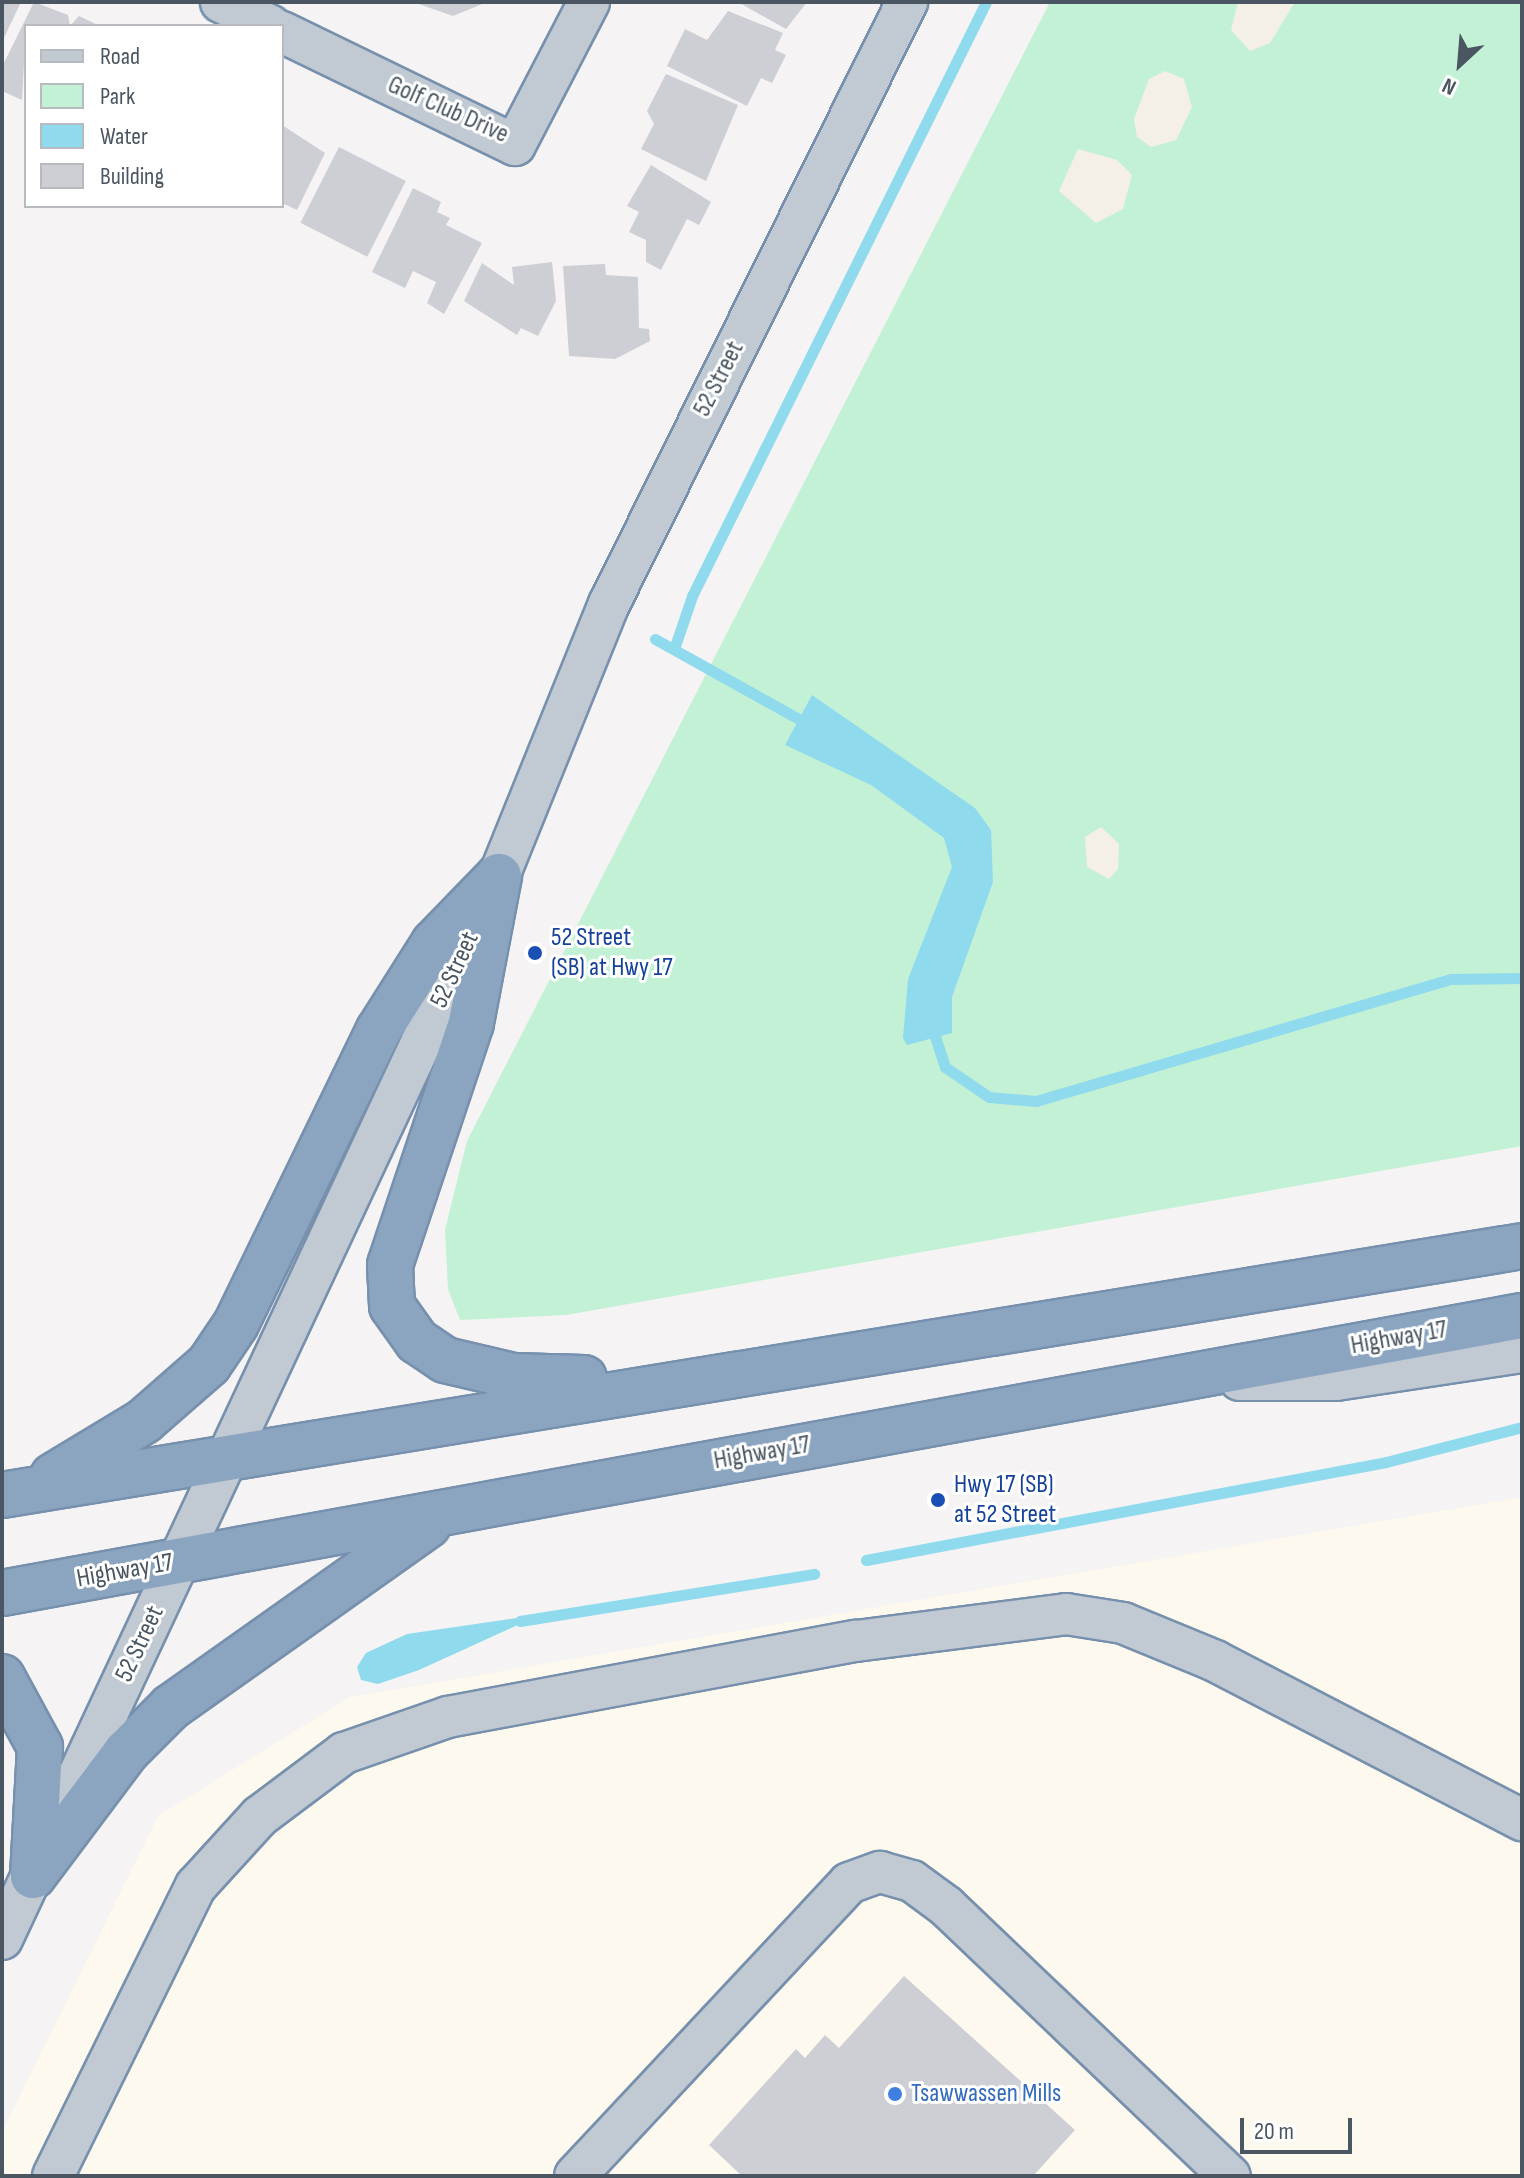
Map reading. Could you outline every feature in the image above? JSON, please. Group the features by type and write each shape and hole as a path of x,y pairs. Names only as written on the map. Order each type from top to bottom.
{"highway":[{"path":"499,876 471,1023 390,1265 392,1306 417,1341 480,1371 682,1381"},
{"path":"14,1493 144,1421 209,1364 236,1324 379,1030 434,943 499,876"},
{"path":"14,1493 228,1455 1522,1246"},
{"name":"Highway 17","path":"2,1593 1522,1316"},
{"path":"33,1876 126,1752 171,1707 359,1568 451,1510"},
{"path":"2,1677 40,1747 33,1876"}],"street":[{"path":"221,2 267,24"},
{"name":"Golf Club Drive","path":"284,33 515,145 589,2"},
{"name":"52 Street","path":"2,1939 499,876 609,604 907,2"},
{"path":"1160,1380 1336,1380 1522,1352"},
{"path":"53,2176 196,1886 260,1816 344,1753 448,1717 856,1641 1066,1614 1123,1623 1215,1661 1522,1820"},
{"path":"575,2176 849,1883 880,1872 912,1881 946,1906 1230,2176"}],"shaded area":[{"path":"1522,1497 1522,2176 2,2176 2,2132 158,1816 350,1697"}],"green space":[{"path":"1050,2 1522,2 1522,1146 566,1315 460,1320 448,1289 445,1230 467,1141"}],"sand":[{"path":"1238,2 1295,2 1270,43 1250,51 1231,30"},
{"path":"1165,71 1184,79 1192,107 1176,140 1151,147 1137,137 1134,119 1149,79"},
{"path":"1078,149 1117,160 1132,175 1123,209 1096,223 1059,191"},
{"path":"1101,827 1119,844 1118,869 1109,879 1087,867 1085,837"}],"water":[{"path":"812,695 975,808 991,830 993,882 952,997 952,1033 907,1045 903,1038 908,979 952,867 944,838 871,785 785,745"},
{"path":"517,1618 520,1624 419,1670 378,1684 361,1680 357,1667 366,1653 407,1634"}],"building":[{"path":"2,2 21,2 2,42"},
{"path":"34,2 68,15 70,24 24,24 22,100 2,91 2,67"},
{"path":"413,2 487,2 453,16"},
{"path":"738,2 807,2 786,29"},
{"path":"728,11 783,33 775,50 786,55 772,83 761,78 747,106 667,66 685,29 707,40"},
{"path":"79,16 96,24 72,24"},
{"path":"666,74 738,105 706,181 641,149 654,124 647,111"},
{"path":"284,126 325,153 297,210 284,204"},
{"path":"339,147 406,181 367,257 300,223"},
{"path":"651,165 711,202 699,225 687,219 661,270 646,262 646,240 629,232 639,212 627,206"},
{"path":"413,188 441,202 437,212 450,218 446,225 482,243 444,314 427,303 436,282 413,271 405,288 372,272"},
{"path":"552,262 556,301 538,336 521,328 517,335 464,301 482,263 514,285 512,267"},
{"path":"605,264 606,275 638,277 639,328 649,329 650,341 615,359 569,356 563,266"},
{"name":"Tsawwassen Mills","path":"904,1976 1075,2130 1033,2176 742,2176 709,2145 796,2049 805,2058 825,2035 839,2048"}],"waterway":[{"path":"674,649 692,596 986,2"},
{"path":"655,639 811,726"},
{"path":"931,1024 945,1067 989,1097 1036,1101 1451,979 1522,978"},
{"path":"866,1560 1386,1462 1522,1427"},
{"path":"520,1621 814,1574"}],"place":[{"name":"52 Street (SB) at Hwy 17","path":"535,953"},
{"name":"Hwy 17 (SB) at 52 Street","path":"938,1500"},
{"name":"Tsawwassen Mills","path":"895,2094"}]}
